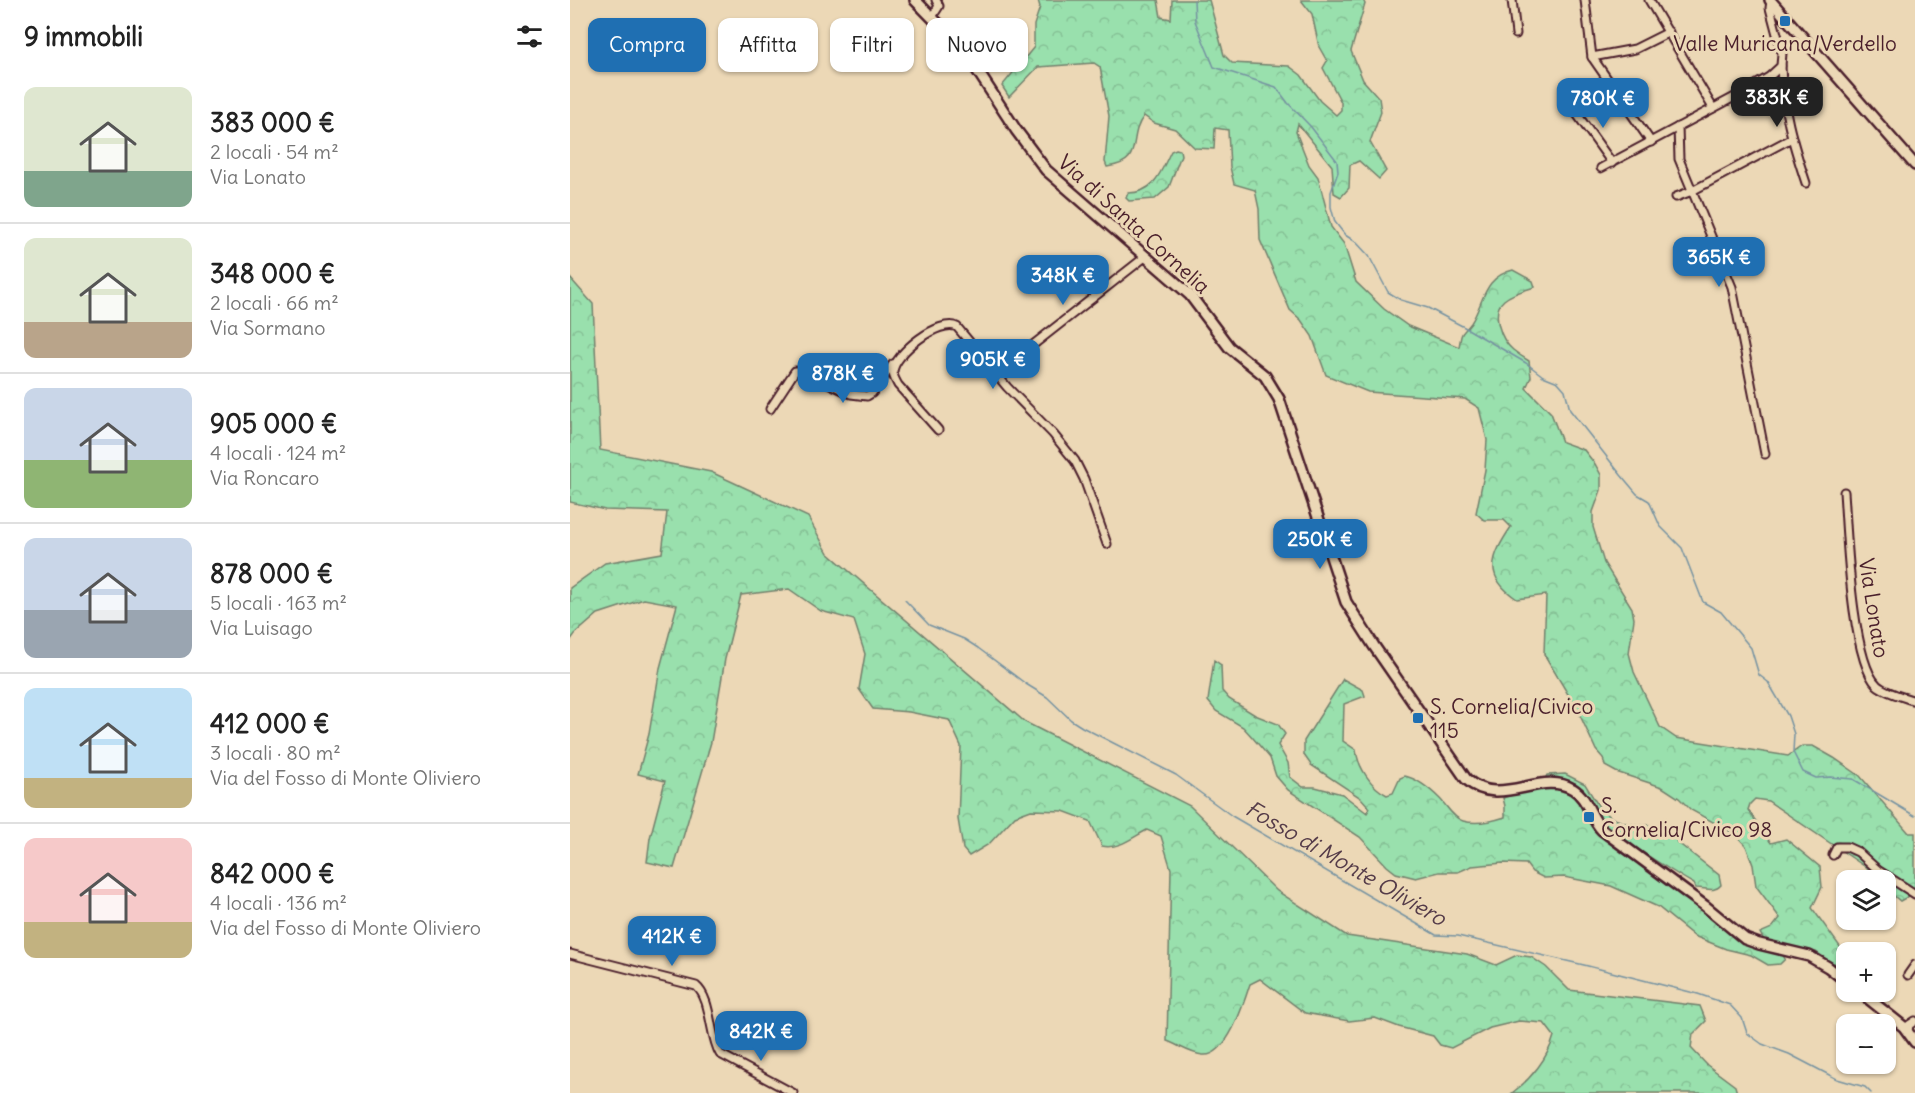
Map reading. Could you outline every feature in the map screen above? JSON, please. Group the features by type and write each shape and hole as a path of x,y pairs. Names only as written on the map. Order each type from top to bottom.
{"street":[{"name":"Via di Santa Cornelia","path":"915,0 957,43 1046,170 1192,298 1229,347 1260,371 1274,387 1338,582 1349,608 1432,733 1466,779 1479,788 1498,791 1550,783 1572,788 1582,798 1599,828 1705,906 1741,936 1759,944 1809,956 1836,973"},
{"path":"932,17 939,6 936,0"},
{"path":"1512,0 1516,34"},
{"path":"1585,0 1592,57 1651,142"},
{"path":"1649,0 1713,108"},
{"path":"1770,0 1782,53 1782,97 1806,183"},
{"path":"1770,0 1915,165"},
{"path":"1592,57 1635,49 1669,32"},
{"path":"1601,168 1769,77 1781,66"},
{"path":"1574,110 1612,163"},
{"path":"1678,127 1679,159 1732,287 1765,454"},
{"path":"1676,197 1692,191 1792,138"},
{"path":"996,374 1145,257"},
{"path":"770,409 795,371 803,371 855,395 867,396 910,347 944,325 957,327 1007,387 1053,434 1075,461 1084,479 1107,544"},
{"path":"898,358 893,369 896,382 939,430"},
{"name":"Via Lonato","path":"1844,492 1855,617 1863,659 1878,686 1915,701"},
{"path":"1833,855 1837,847 1847,847 1858,852 1893,881 1915,894"},
{"path":"570,954 696,986 704,996 715,1043 720,1054 793,1093"},
{"path":"1908,975 1915,965"},
{"path":"1872,1002 1908,1031 1915,1042"},
{"path":"1908,1031 1909,1025 1915,1021"}],"green space":[{"path":"1038,0 1158,0 1161,17 1171,19 1172,0 1209,0 1224,55 1232,63 1289,66 1301,75 1320,101 1336,115 1341,110 1341,102 1323,68 1327,61 1319,47 1312,14 1301,0 1363,0 1365,4 1351,51 1363,80 1379,98 1381,112 1370,142 1386,171 1379,179 1359,161 1350,165 1349,188 1341,197 1334,193 1332,166 1298,124 1296,132 1309,165 1318,177 1331,227 1344,244 1356,282 1384,309 1408,326 1459,347 1462,333 1471,323 1486,292 1496,278 1513,270 1533,281 1535,287 1511,295 1500,305 1499,326 1509,345 1529,361 1531,377 1526,388 1551,413 1562,442 1584,450 1601,475 1601,490 1593,512 1593,527 1604,563 1632,608 1634,619 1629,653 1634,672 1660,727 1676,738 1788,756 1802,746 1813,746 1834,758 1860,776 1909,833 1915,833 1915,896 1909,896 1900,901 1896,898 1896,870 1868,870 1768,801 1755,799 1748,810 1771,843 1786,839 1820,867 1822,887 1812,908 1837,942 1836,963 1816,952 1764,940 1760,933 1772,928 1780,918 1756,886 1753,865 1746,846 1735,834 1691,810 1679,798 1662,787 1616,772 1605,766 1578,711 1544,654 1546,595 1517,599 1499,582 1495,574 1495,557 1511,527 1504,520 1484,520 1476,513 1485,470 1487,440 1479,408 1465,399 1368,392 1326,375 1312,336 1301,320 1290,310 1260,240 1259,209 1255,190 1234,184 1230,167 1228,130 1215,128 1214,149 1195,148 1175,129 1154,123 1144,116 1127,160 1107,167 1105,162 1109,116 1100,67 1094,63 1038,67 1009,97 1002,86 1013,72 1028,72 1028,54 1034,47 1034,25 1040,7"},
{"path":"1180,150 1181,155 1169,187 1155,199 1129,201 1126,198 1128,193 1137,192 1151,185 1171,151"},
{"path":"570,278 593,304 600,450 711,472 808,517 828,553 1025,722 1190,806 1277,891 1347,936 1467,954 1496,965 1517,955 1531,957 1546,967 1569,990 1700,1006 1706,1021 1693,1034 1691,1048 1707,1065 1735,1086 1737,1093 1512,1093 1538,1068 1548,1052 1554,1036 1544,1023 1519,1021 1490,1028 1451,1048 1440,1045 1433,1036 1375,1018 1349,1021 1305,1013 1260,979 1250,984 1233,1028 1220,1048 1212,1054 1198,1054 1167,1041 1171,869 1161,836 1147,830 1120,845 1102,846 1090,821 1063,811 1031,810 1015,816 989,844 969,856 963,849 958,819 961,746 949,720 909,712 873,709 859,689 865,654 854,620 821,611 789,589 741,595 725,659 711,742 674,868 647,862 650,838 665,781 638,774 649,734 660,668 677,605 644,599 598,614 570,641 570,588 605,563 662,553 667,512 605,510 570,502"},
{"path":"1214,660 1221,665 1222,691 1229,699 1255,715 1278,724 1285,734 1278,745 1288,763 1290,777 1303,787 1315,787 1342,794 1367,813 1370,808 1361,798 1311,765 1304,755 1304,741 1343,679 1363,690 1365,696 1344,704 1343,741 1356,750 1359,763 1366,776 1387,795 1393,793 1400,778 1410,777 1432,792 1456,817 1474,823 1505,817 1503,798 1538,788 1565,790 1578,799 1589,818 1748,946 1781,952 1785,959 1780,964 1768,965 1751,955 1726,949 1694,936 1658,907 1611,886 1564,877 1544,878 1532,872 1526,864 1503,863 1472,866 1458,872 1439,872 1416,878 1396,873 1360,837 1288,790 1276,776 1270,758 1243,727 1216,711 1208,701"},
{"path":"1565,774 1585,784 1599,807 1612,818 1625,823 1665,827 1672,832 1677,842 1719,875 1721,885 1713,889 1696,888 1694,884 1612,832 1602,823 1588,799 1576,786 1546,777 1547,775"}],"waterway":[{"path":"1194,0 1195,21 1214,67 1276,87 1337,161 1338,172 1331,192 1331,207 1335,222 1345,235 1356,242 1369,256 1388,292 1401,300 1428,308 1466,328 1526,363 1543,376 1558,382 1565,390 1570,410 1637,494 1649,501 1660,526 1682,548 1703,602 1721,612 1751,648 1759,675 1768,682 1788,716 1794,734 1793,752 1803,772 1816,778 1853,779 1915,816"},
{"name":"Fosso di Monte Oliviero","path":"905,600 929,625 964,639 978,648 1047,697 1071,720 1082,727 1176,775 1232,816 1436,935 1458,936 1584,965 1698,994 1730,1005 1742,1018 1747,1033 1762,1044 1789,1054 1837,1079 1865,1087 1871,1093"}],"place":[{"name":"Valle Muricana/Verdello","path":"1785,21"},
{"name":"S. Cornelia/Civico 115","path":"1418,718"},
{"name":"S. Cornelia/Civico 98","path":"1589,817"}]}
